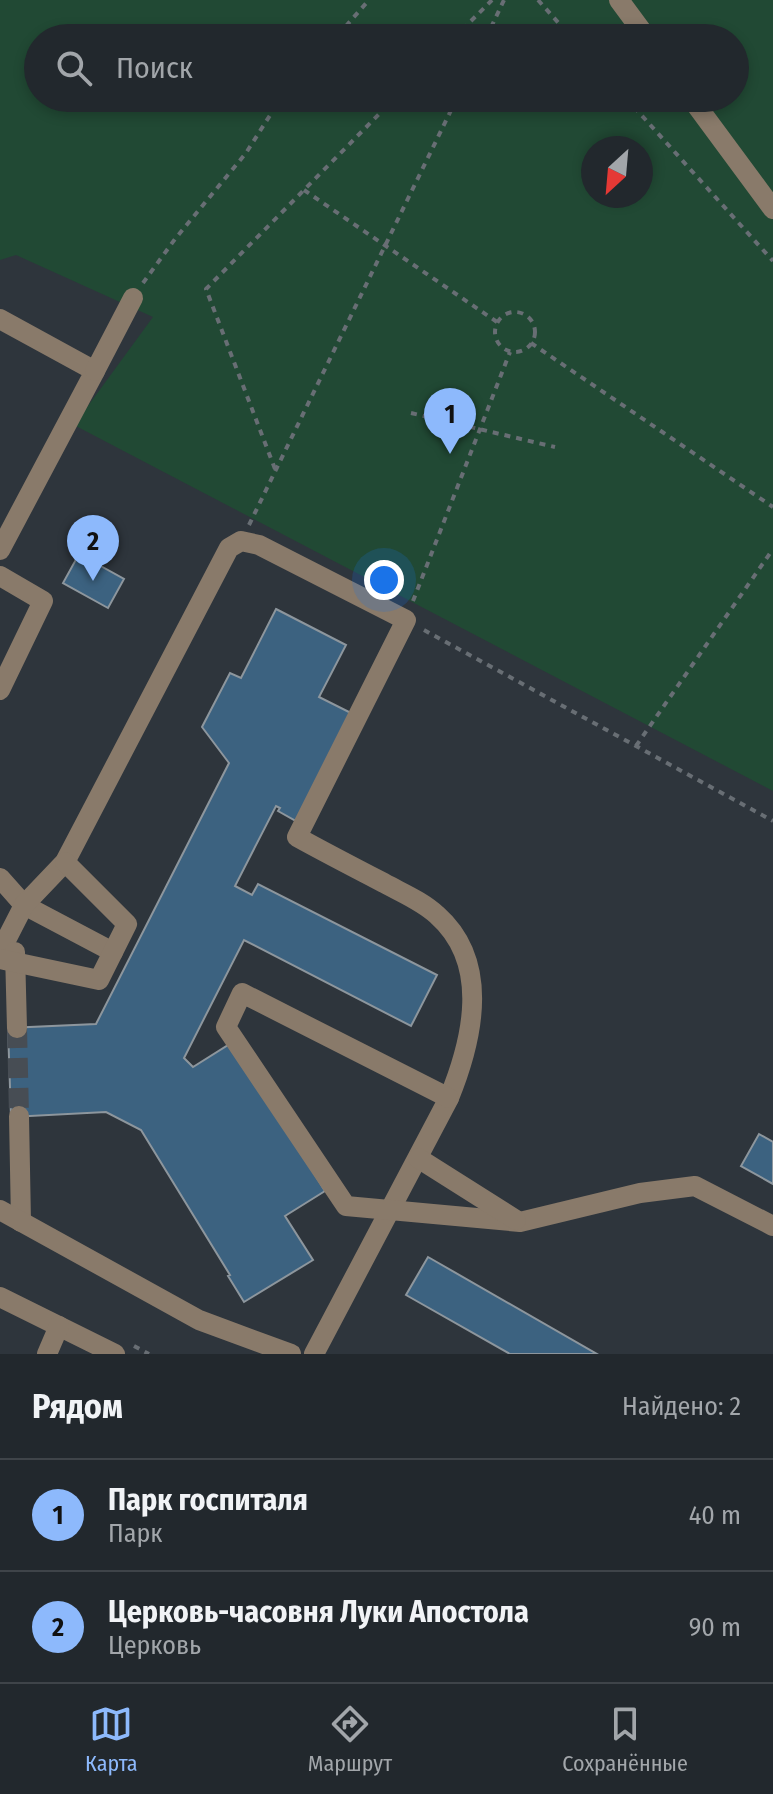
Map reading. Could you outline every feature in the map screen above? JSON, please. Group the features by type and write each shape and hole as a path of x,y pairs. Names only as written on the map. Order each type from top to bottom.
{"street":[{"path":"619,0 637,24"},
{"path":"701,112 773,209"},
{"path":"0,550 133,298"},
{"path":"0,319 95,371"},
{"path":"17,1028 5,958 14,925 24,905 65,862 229,548 241,541 259,545 406,620 297,837 435,913 457,938 466,955 473,998 466,1049 449,1098 314,1354"},
{"path":"0,576 43,601 0,690"},
{"path":"5,958 99,980 127,924 65,862"},
{"path":"0,878 24,905 113,952"},
{"path":"449,1098 242,993 226,1027 346,1206 520,1222 640,1193 695,1186 773,1226"},
{"path":"19,1116 21,1222"},
{"path":"418,1158 520,1222"},
{"path":"0,1210 199,1320 291,1354"},
{"path":"0,1297 115,1354"},
{"path":"47,1354 59,1326"}],"path":[{"path":"348,24 369,0"},
{"path":"468,24 492,0"},
{"path":"493,24 504,0"},
{"path":"538,0 559,24"},
{"path":"133,298 175,239 246,153 272,112"},
{"path":"276,470 206,289 381,112"},
{"path":"241,541 450,112"},
{"path":"639,112 773,261"},
{"path":"304,190 497,322"},
{"path":"507,313 525,315 533,325 531,343 522,351 510,352 496,340 497,322 507,313"},
{"path":"531,343 773,507"},
{"path":"510,352 406,620 773,821"},
{"path":"411,413 555,447"},
{"path":"636,746 773,549"}],"green space":[{"path":"0,0 773,0 773,791 74,425 153,317 16,255 0,260"}],"building":[{"path":"79,554 124,579 108,608 63,583"},
{"path":"276,609 346,645 319,697 351,713 296,821 278,811 280,808 276,806 235,886 252,895 258,884 437,975 411,1026 244,940 184,1058 193,1067 233,1042 325,1191 285,1216 313,1260 244,1302 141,1130 106,1112 11,1117 8,1028 96,1024 229,763 202,727 230,673 241,678"},
{"path":"759,1134 773,1142 773,1184 741,1166"},
{"path":"428,1257 597,1354 510,1354 406,1295"}],"tunnel":[{"path":"17,1028 19,1116"}],"place":[{"name":"Парк госпиталя","path":"450,454"},
{"name":"Церковь-часовня Луки Апостола","path":"93,581"}]}
